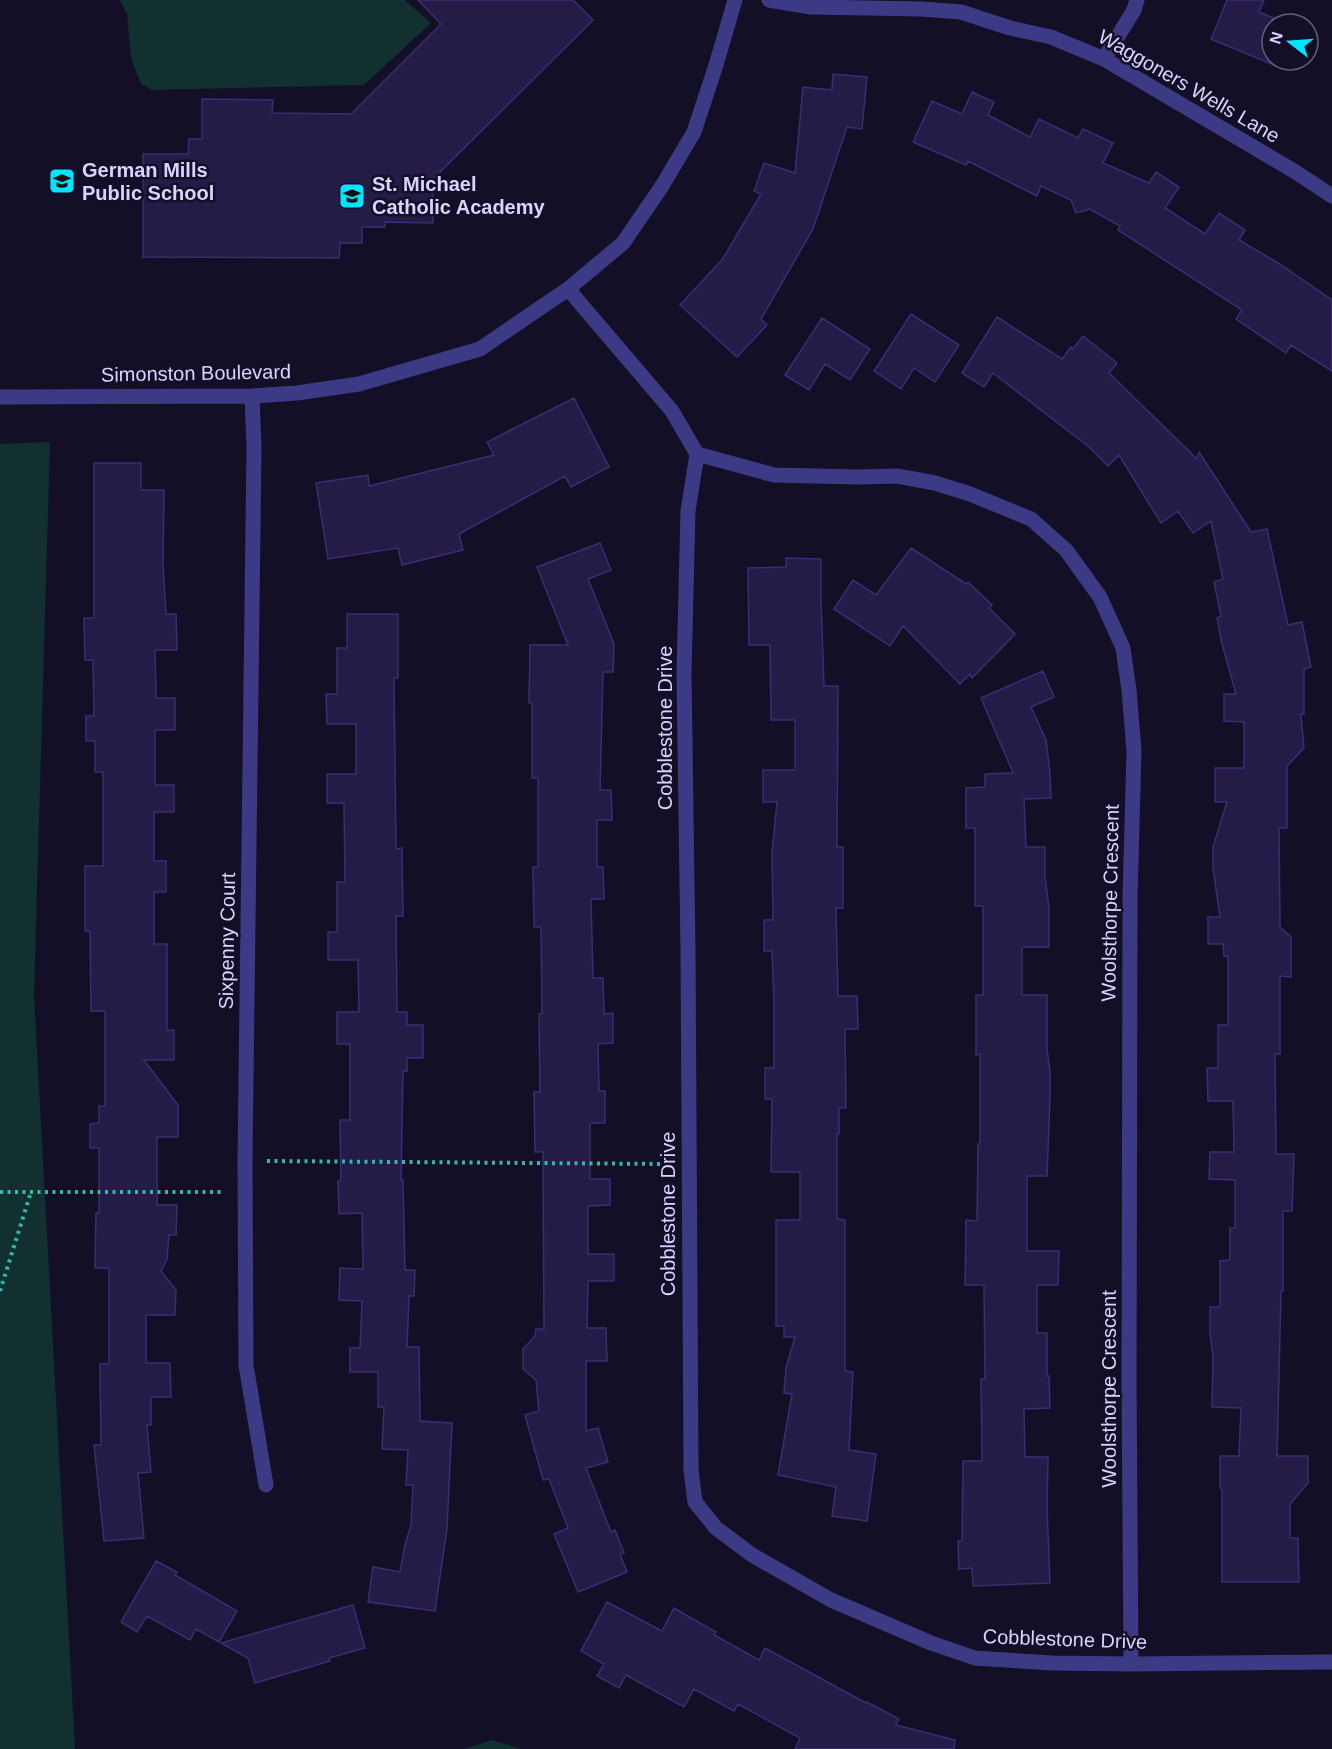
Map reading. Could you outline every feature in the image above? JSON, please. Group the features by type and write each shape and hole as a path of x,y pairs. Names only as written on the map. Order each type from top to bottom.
{"street":[{"name":"Simonston Boulevard","path":"0,397 252,396 297,393 359,384 480,349 568,289 623,243 662,186 694,132 735,0"},
{"name":"Waggoners Wells Lane","path":"769,0 811,7 961,12 1010,28 1051,37 1104,59 1294,171 1332,196"},
{"path":"1104,59 1134,10 1137,0"},
{"path":"568,289 672,411 697,454"},
{"name":"Sixpenny Court","path":"252,396 254,448 245,1161 246,1365 266,1485"},
{"name":"Cobblestone Drive","path":"697,454 688,511 684,673 690,1470 695,1502 716,1528 752,1555 831,1600 931,1643 975,1658 1052,1663 1131,1664 1332,1662"},
{"name":"Woolsthorpe Crescent","path":"697,454 774,475 897,476 935,483 1031,519 1066,550 1100,597 1123,648 1134,751 1130,945 1131,1664"}],"path":[{"path":"245,1161 689,1164"},
{"path":"0,1192 245,1192"},
{"path":"0,1291 31,1192"}],"green space":[{"path":"120,0 405,0 431,23 364,85 152,90 141,84 131,58 127,14"},
{"path":"50,442 34,995 75,1749 0,1749 0,444"},
{"path":"492,1740 521,1749 464,1749"}],"building":[{"path":"418,0 573,0 593,20 433,179 433,223 385,222 385,227 362,227 362,243 340,243 339,258 143,257 143,154 188,154 189,139 202,139 202,99 273,100 272,113 351,114 441,24"},
{"path":"1227,0 1264,0 1259,12 1260,59 1211,39"},
{"path":"833,74 867,77 862,129 847,127 813,229 761,319 767,325 737,357 680,305 722,260 761,194 754,191 764,163 795,173 803,87 832,90"},
{"path":"972,92 994,102 988,115 1030,137 1039,119 1078,138 1083,129 1113,143 1103,163 1149,183 1156,172 1179,187 1165,208 1205,234 1219,213 1245,230 1239,240 1278,263 1332,300 1332,371 1291,345 1286,353 1236,319 1242,310 1118,230 1120,226 1090,209 1076,213 1071,200 1041,186 1037,196 968,161 966,165 913,142 932,101 962,114"},
{"path":"911,314 959,345 935,382 914,368 901,389 874,371"},
{"path":"997,317 1062,359 1083,336 1117,363 1109,373 1197,459 1199,452 1251,532 1267,529 1288,625 1302,622 1311,667 1304,669 1304,714 1301,714 1304,748 1287,766 1287,828 1279,828 1280,927 1291,937 1291,977 1280,976 1280,1054 1275,1054 1276,1154 1294,1154 1292,1211 1283,1211 1283,1291 1281,1291 1277,1456 1308,1456 1308,1483 1290,1504 1290,1538 1298,1538 1299,1582 1222,1582 1220,1456 1239,1456 1241,1408 1212,1407 1213,1356 1210,1307 1220,1307 1220,1261 1230,1260 1230,1228 1235,1228 1235,1180 1209,1179 1210,1152 1234,1152 1233,1101 1208,1101 1207,1068 1218,1068 1218,1025 1228,1025 1228,956 1224,956 1223,944 1208,944 1208,917 1220,917 1213,868 1213,847 1227,802 1215,802 1215,768 1244,768 1244,722 1224,721 1224,694 1236,694 1217,618 1221,616 1214,582 1223,579 1211,521 1193,533 1178,511 1161,523 1119,455 1108,466 1089,447 993,373 984,387 962,373"},
{"path":"822,318 870,349 850,380 825,364 809,390 785,375"},
{"path":"574,398 609,467 571,487 565,476 459,534 463,550 402,565 398,548 328,559 316,483 368,475 369,486 494,455 487,442"},
{"path":"94,463 141,463 141,490 164,490 163,566 166,614 176,614 177,650 155,650 156,698 175,698 175,730 155,730 155,785 174,785 174,812 154,812 154,861 166,861 166,892 154,892 154,944 167,944 167,1030 174,1030 174,1060 144,1060 178,1105 178,1137 157,1137 157,1205 177,1205 176,1235 169,1235 167,1259 161,1271 176,1290 175,1315 146,1315 146,1363 170,1363 171,1397 151,1397 151,1425 147,1425 151,1472 138,1473 144,1538 104,1541 94,1445 101,1445 100,1364 109,1364 109,1268 95,1268 96,1213 99,1213 99,1148 90,1148 90,1124 99,1123 99,1106 105,1106 105,1011 91,1011 90,931 85,931 85,866 103,866 103,772 95,772 95,741 86,741 86,716 94,716 93,660 85,660 84,618 94,618"},
{"path":"600,543 611,570 588,579 614,644 613,672 603,672 600,790 611,790 612,820 597,820 597,867 603,867 604,899 591,899 593,978 603,978 604,1014 613,1013 613,1043 598,1044 599,1091 605,1091 605,1123 590,1123 590,1179 610,1179 610,1205 588,1206 588,1254 614,1254 614,1281 588,1281 587,1328 606,1328 607,1361 586,1361 586,1431 598,1428 608,1462 586,1468 611,1532 615,1530 624,1553 620,1554 627,1572 578,1592 554,1534 568,1528 549,1479 543,1480 525,1415 539,1411 536,1380 523,1369 523,1349 535,1336 536,1329 544,1329 543,1152 535,1152 534,1092 540,1092 539,1014 542,1014 541,927 534,927 533,867 538,867 538,778 532,778 532,703 529,703 530,645 568,645 537,567"},
{"path":"911,548 966,584 968,582 992,605 989,608 1015,634 972,678 970,674 960,684 903,626 890,646 834,609 853,580 876,595"},
{"path":"786,558 821,559 824,686 838,686 837,847 843,847 843,908 836,908 838,996 857,996 858,1029 845,1029 846,1108 839,1108 837,1219 845,1220 845,1371 853,1372 849,1450 876,1454 867,1521 832,1516 836,1487 778,1475 792,1394 784,1393 786,1368 795,1337 784,1337 784,1326 776,1326 776,1220 800,1220 800,1172 771,1172 772,1099 765,1099 765,1068 774,1068 774,1001 772,951 764,951 764,920 773,920 772,853 777,802 763,802 763,770 795,770 795,720 771,720 770,645 749,645 748,568 786,567"},
{"path":"347,614 398,614 398,678 394,678 396,849 402,848 403,916 396,916 397,1012 407,1012 407,1025 423,1025 423,1058 407,1058 407,1071 403,1071 401,1180 403,1180 405,1270 415,1270 414,1296 409,1296 407,1347 419,1347 420,1421 452,1423 447,1529 435,1611 368,1602 373,1567 400,1572 411,1525 413,1485 406,1485 408,1450 382,1449 384,1407 378,1407 378,1372 350,1372 350,1348 360,1348 362,1301 339,1300 340,1268 363,1269 362,1213 339,1214 338,1181 341,1181 340,1120 350,1120 350,1044 337,1044 337,1012 359,1012 358,960 328,960 328,932 337,932 337,882 345,882 344,803 327,803 327,774 356,774 356,724 327,724 326,694 337,694 337,648 347,648"},
{"path":"1043,671 1054,697 1031,707 1046,740 1051,798 1024,799 1026,847 1045,847 1049,947 1022,947 1022,995 1047,995 1050,1098 1047,1176 1027,1176 1027,1251 1059,1251 1058,1285 1037,1285 1037,1333 1047,1333 1050,1408 1024,1409 1025,1457 1048,1457 1050,1583 973,1586 972,1568 959,1569 958,1541 962,1541 963,1461 982,1461 981,1379 985,1379 984,1285 965,1285 966,1220 977,1221 980,1054 976,1055 976,995 983,995 983,906 975,906 975,828 966,828 966,788 985,787 985,774 1013,773 981,698"},
{"path":"156,1561 177,1572 175,1575 237,1611 219,1642 196,1629 190,1640 147,1616 137,1632 121,1622"},
{"path":"607,1602 662,1631 674,1608 716,1632 714,1635 759,1660 765,1648 899,1719 896,1725 955,1740 954,1749 795,1749 800,1738 738,1704 734,1711 694,1689 684,1707 626,1675 619,1688 597,1676 604,1664 581,1651"},
{"path":"353,1605 365,1648 255,1683 248,1658 221,1643"}],"place":[{"name":"German Mills Public School","path":"62,181"},
{"name":"St. Michael Catholic Academy","path":"352,196"}]}
